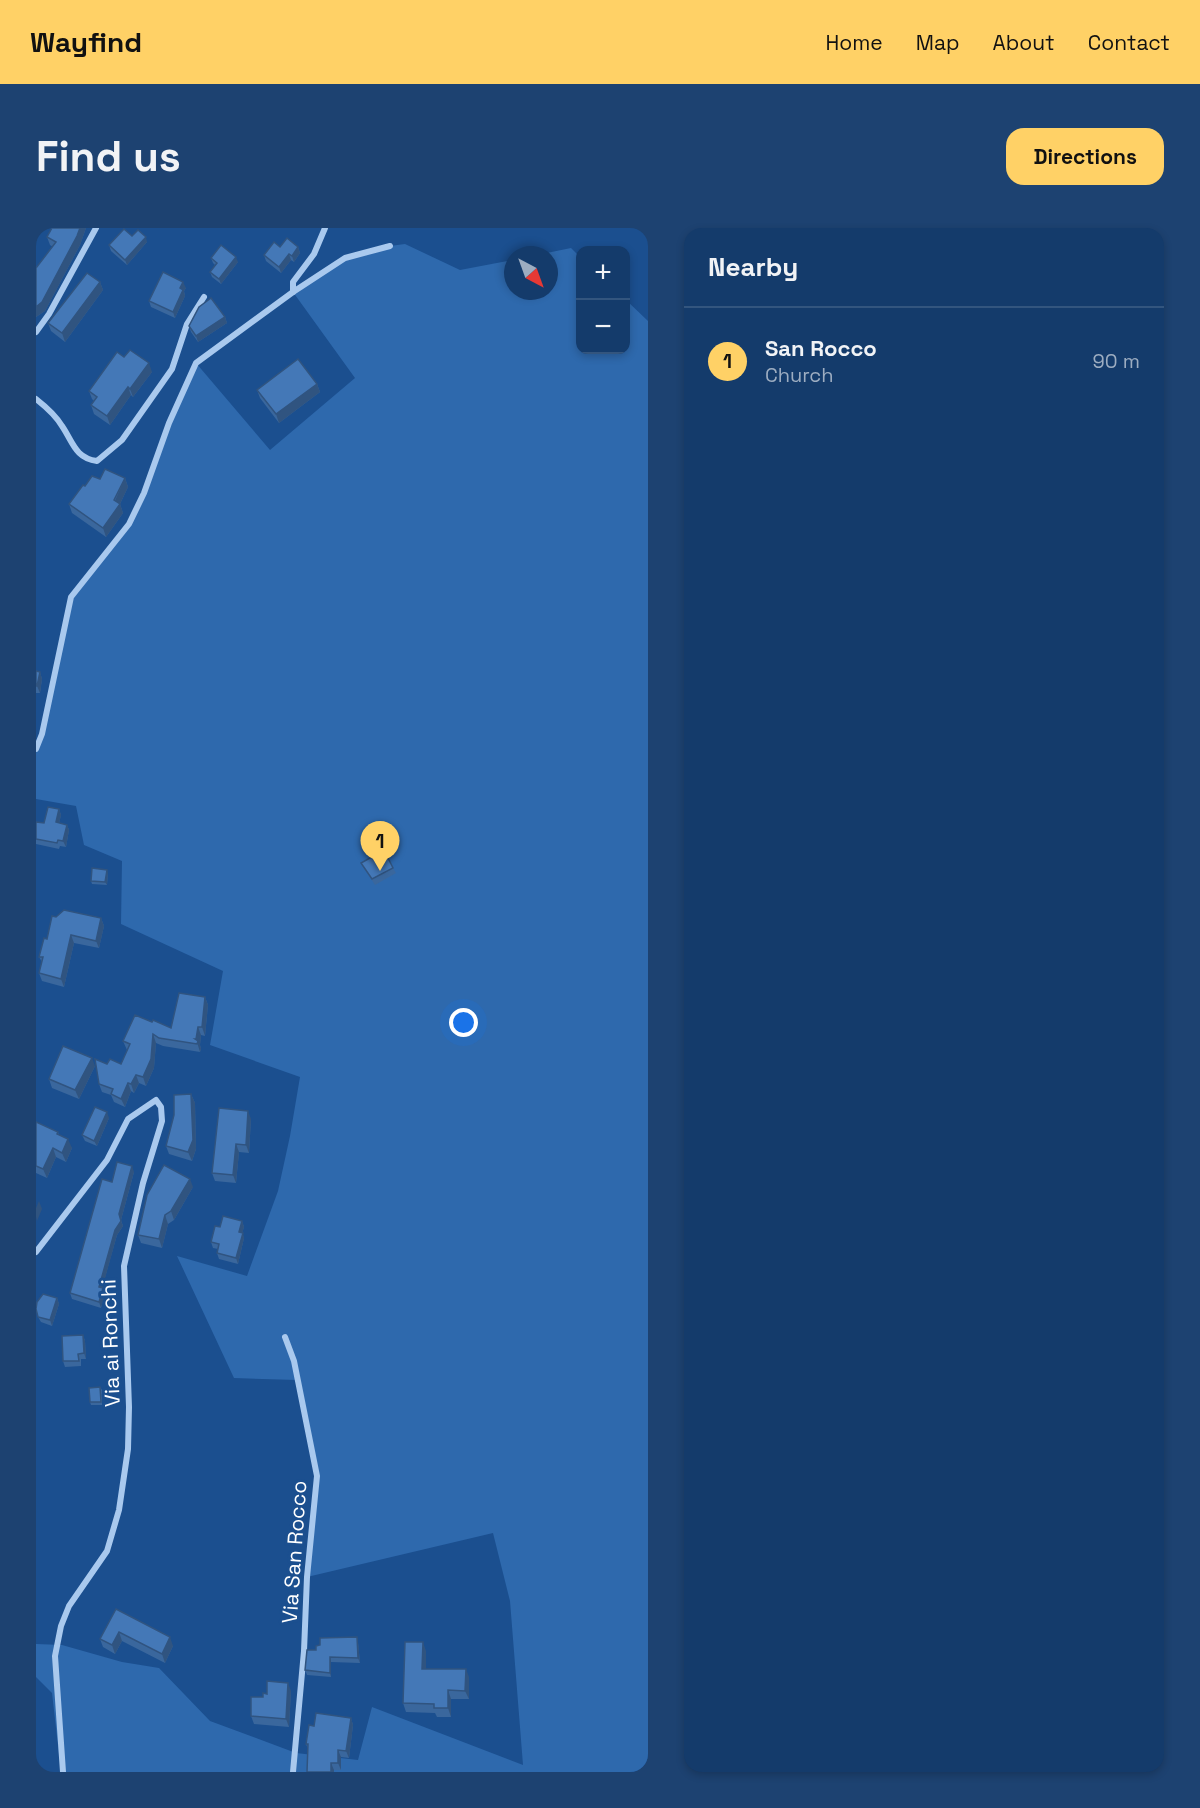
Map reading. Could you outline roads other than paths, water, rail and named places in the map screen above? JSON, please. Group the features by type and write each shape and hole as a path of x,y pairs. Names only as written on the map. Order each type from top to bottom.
{"street":[{"path":"36,332 49,314 96,228"},
{"path":"293,292 293,282 314,254 325,228"},
{"path":"36,749 42,734 71,597 129,524 144,493 169,423 196,363 293,292 345,258 390,246"},
{"path":"36,399 61,424 76,450 87,459 97,461 122,440 172,369 187,324 204,297"},
{"name":"Via ai Ronchi","path":"36,1252 107,1160 128,1119 156,1100 161,1107 162,1121 143,1183 124,1266 129,1407 128,1449 119,1510 106,1551 69,1606 61,1626 55,1656 63,1772"},
{"name":"Via San Rocco","path":"285,1337 294,1361 317,1476 307,1577 304,1651 293,1772"}],"place":[{"name":"San Rocco","path":"380,871"}]}
